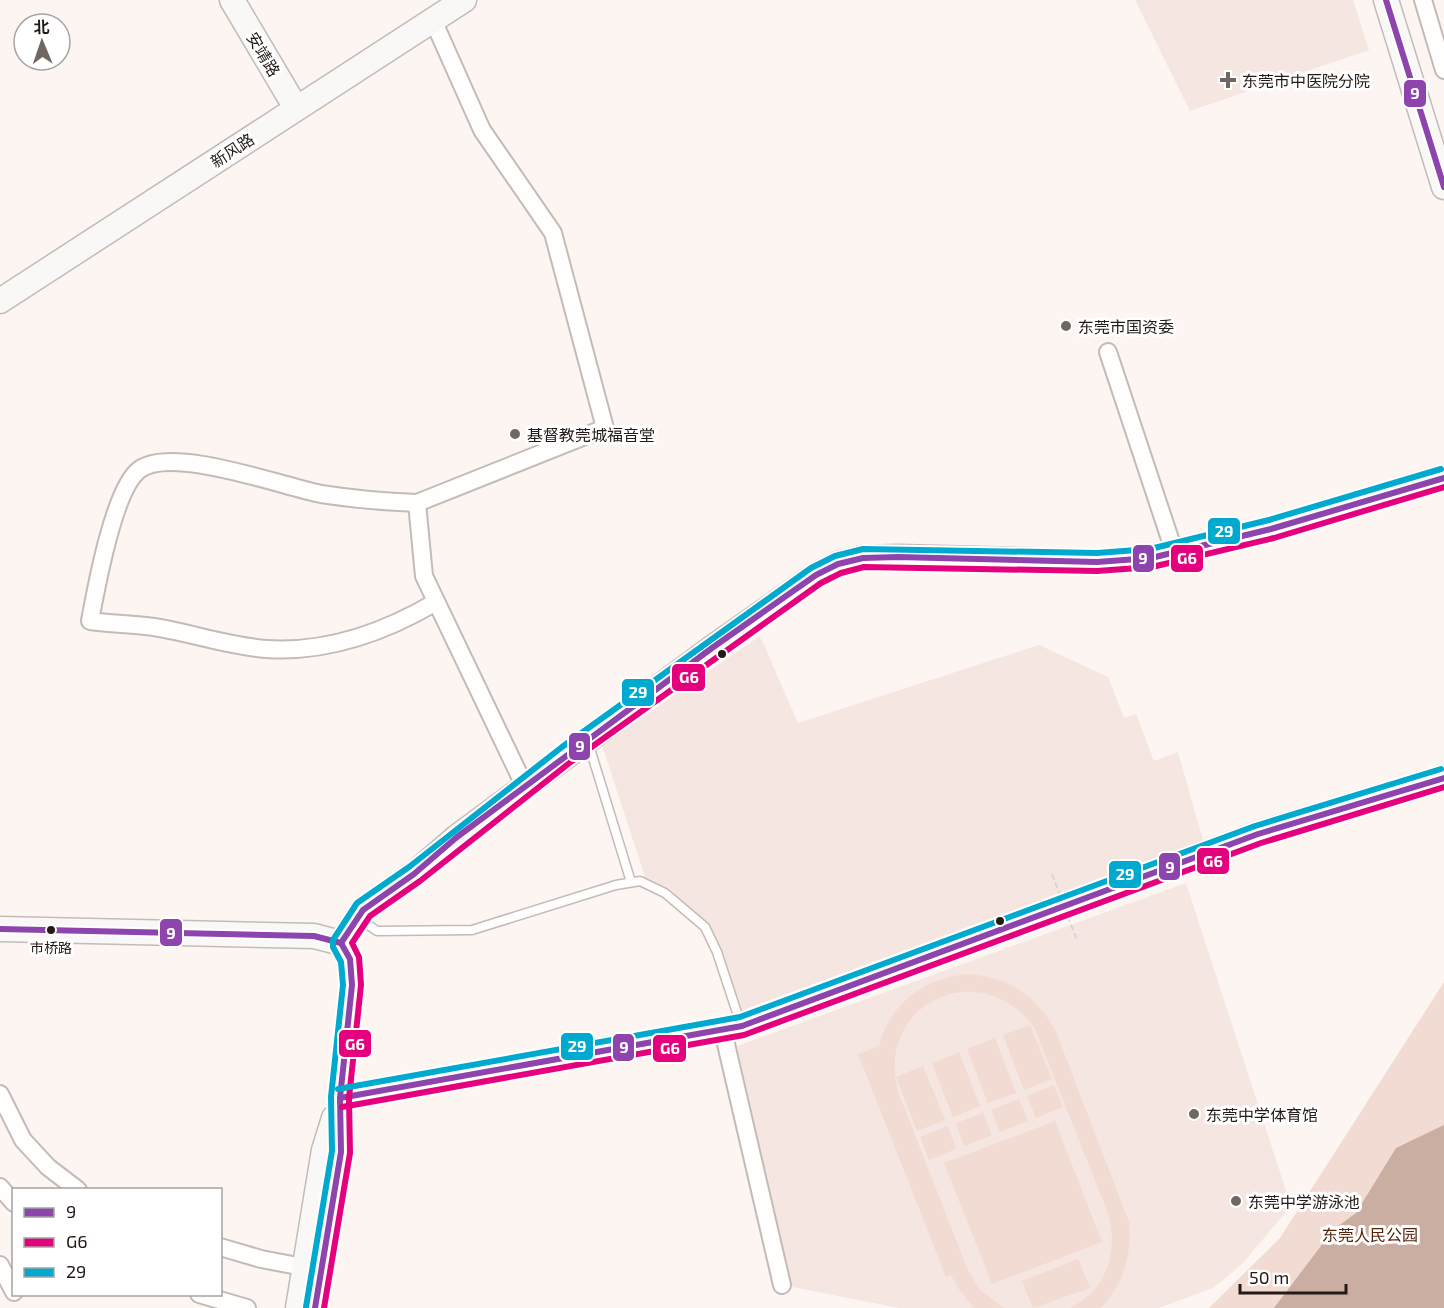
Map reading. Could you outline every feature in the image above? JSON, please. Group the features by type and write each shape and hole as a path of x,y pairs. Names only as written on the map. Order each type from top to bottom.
{"street":[{"name":"安靖路","path":"232,0 296,108"},
{"name":"新风路","path":"0,301 464,0"},
{"path":"1386,0 1444,187"},
{"path":"1423,0 1444,70"},
{"path":"433,20 482,130 553,233 605,428 417,503 373,501 320,494 201,465 171,461 150,464 137,471 123,490 112,524 90,621 152,627 267,649 313,646 362,638 393,626 436,602"},
{"path":"1108,352 1175,554"},
{"path":"341,943 363,910 414,874 458,837 587,740 816,575 838,564 863,558 898,557 1097,562 1175,554 1444,478"},
{"path":"417,503 424,576 525,787"},
{"path":"340,1098 732,1029 1258,834 1444,778"},
{"path":"0,928 314,936 341,943 350,959 352,985 340,1098 341,1152 313,1269 297,1308"},
{"path":"732,1029 782,1285"},
{"path":"0,1094 23,1140 48,1167 75,1188"},
{"path":"0,1187 12,1201"},
{"path":"222,1248 261,1259 313,1269"},
{"path":"0,1265 12,1289"},
{"path":"313,1269 315,1308"},
{"path":"206,1296 247,1308"}],"lane":[{"path":"587,740 631,882"},
{"path":"363,910 367,924 377,931 472,930 616,885 640,881 665,893 705,927 717,952 732,1029"}],"path":[{"path":"1052,874 1076,938"}],"shaded area":[{"name":"东莞市中医院分院","path":"1135,0 1353,0 1369,50 1190,111"},
{"path":"760,636 798,723 1039,645 1108,677 1124,718 1136,714 1154,761 1178,752 1203,840 735,1013 708,926 670,889 645,877 602,745"},
{"path":"1186,883 1291,1206 1242,1264 1213,1288 1159,1308 899,1308 792,1287 737,1046"},
{"path":"1444,1125 1444,1308 1274,1308 1333,1230 1356,1213 1396,1148"}],"green space":[{"path":"967,974 996,979 1020,990 1040,1008 1056,1032 1129,1222 1128,1258 1125,1268 1116,1289 1101,1308 1070,1308 1093,1291 1107,1268 1112,1241 1108,1213 1034,1027 1011,1005 986,994 960,992 936,999 915,1014 901,1036 895,1063 899,1094 967,1268 980,1290 1004,1308 974,1308 951,1275 946,1277 858,1054 879,1046 891,1017 911,996 937,981"},
{"name":"东莞人民公园","path":"1444,982 1444,1308 1209,1308 1280,1238"},
{"path":"1030,1025 1052,1079 1024,1090 1003,1035"},
{"path":"995,1038 1016,1093 988,1103 967,1049"},
{"path":"959,1052 980,1106 953,1117 932,1063"},
{"path":"923,1066 945,1120 917,1131 896,1077"},
{"path":"1054,1085 1063,1107 1036,1118 1027,1096"},
{"path":"1019,1099 1028,1121 1000,1132 991,1110"},
{"path":"983,1113 992,1135 964,1146 956,1123"},
{"path":"1055,1121 1102,1242 992,1284 944,1163"},
{"path":"948,1126 956,1149 929,1160 920,1137"},
{"path":"1078,1259 1090,1288 1033,1308 1022,1281"}],"transit line":[{"name":"9","path":"1386,0 1444,187"},
{"name":"29","path":"306,1307 332,1151 331,1097 343,985 341,962 333,947 333,940 357,903 409,867 562,747 811,568 835,556 863,549 1097,553 1150,549 1269,520 1441,469"},
{"name":"9","path":"341,943 363,910 414,874 457,837 712,648 816,575 838,564 863,558 898,557 1097,562 1151,558 1271,529 1444,478"},
{"name":"G6","path":"324,1308 350,1153 349,1098 361,985 359,957 352,943 370,916 420,881 572,761 821,583 841,573 864,567 1097,571 1152,567 1274,538 1444,487"},
{"name":"29","path":"338,1089 740,1017 1255,826 1441,769"},
{"name":"9","path":"340,1098 742,1026 1258,834 1444,778"},
{"name":"G6","path":"342,1107 744,1035 1261,843 1444,787"},
{"name":"9","path":"0,929 314,936 341,943"},
{"name":"9","path":"315,1308 341,1152 340,1098 352,985 350,959 341,943"}],"place":[{"name":"东莞市中医院分院","path":"1228,80"},
{"name":"东莞市国资委","path":"1066,326"},
{"name":"基督教莞城福音堂","path":"515,434"},
{"name":"市桥路","path":"51,930"},
{"name":"东莞中学体育馆","path":"1194,1114"},
{"name":"东莞中学游泳池","path":"1236,1201"}]}
